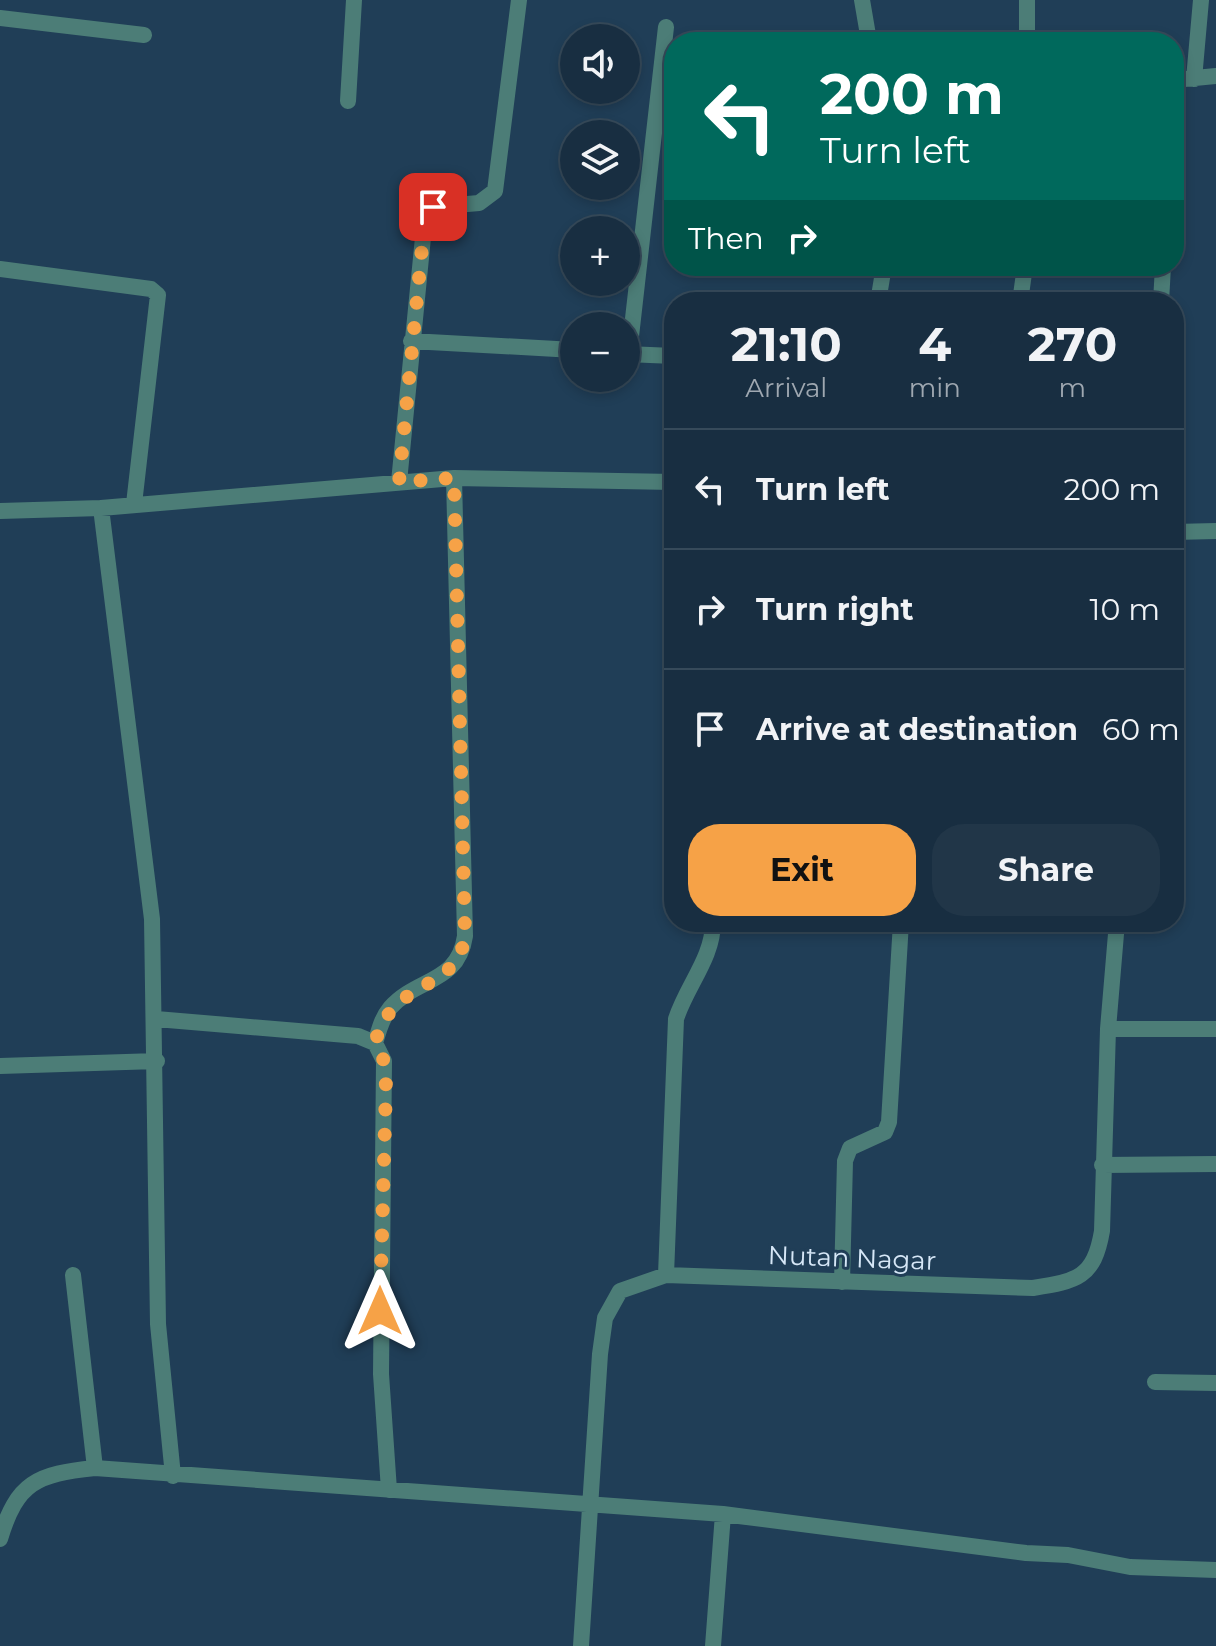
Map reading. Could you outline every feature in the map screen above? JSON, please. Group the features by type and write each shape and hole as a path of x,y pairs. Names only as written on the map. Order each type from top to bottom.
{"street":[{"path":"348,101 354,0"},
{"path":"399,482 425,217 433,207 479,203 495,191 519,0"},
{"path":"862,0 867,32"},
{"path":"1027,0 1027,32"},
{"path":"1194,79 1201,0"},
{"path":"0,18 144,35"},
{"path":"665,32 666,27"},
{"path":"633,312 664,44"},
{"path":"1184,80 1216,76"},
{"path":"0,269 151,289 158,295 134,504"},
{"path":"411,341 560,349"},
{"path":"640,355 664,356"},
{"path":"375,1043 381,1022 392,1006 454,966 462,955 462,762 454,478"},
{"path":"0,511 101,508 454,478 664,482"},
{"path":"101,508 152,919 157,1061 158,1324 173,1476"},
{"path":"1184,532 1216,531"},
{"path":"666,1275 676,1019 683,996 708,955 711,932"},
{"path":"842,1282 845,1161 850,1148 885,1132 889,1122 900,932"},
{"name":"Nutan Nagar","path":"581,1646 605,1318 620,1291 666,1275 1033,1288 1064,1283 1085,1274 1098,1256 1102,1231 1108,1029 1116,932"},
{"path":"156,1019 358,1036 375,1043 384,1061 381,1374 389,1490"},
{"path":"1108,1029 1216,1029"},
{"path":"0,1066 157,1061"},
{"path":"1102,1165 1216,1164"},
{"path":"73,1275 95,1468"},
{"path":"1155,1382 1216,1383"},
{"path":"0,1539 10,1506 24,1487 72,1471 95,1468 723,1514 1026,1553 1068,1555 1130,1567 1216,1570"},
{"path":"713,1646 723,1514"}],"route":[{"path":"380,1311 386,1086 384,1061 375,1043 381,1022 392,1006 454,966 462,955 465,936 454,478 399,482 425,217 433,207"}]}
